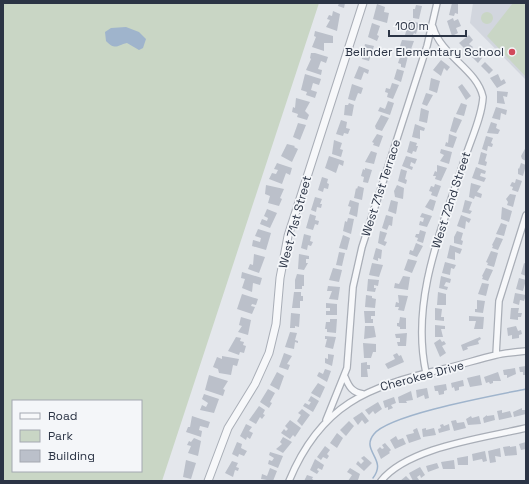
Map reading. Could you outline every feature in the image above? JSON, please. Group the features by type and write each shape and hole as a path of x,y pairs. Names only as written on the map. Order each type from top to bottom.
{"street":[{"name":"West 71st Street","path":"208,481 228,428 255,384 269,353 276,324 280,278 288,236 363,3"},
{"name":"West 71st Terrace","path":"326,420 345,377 350,342 354,287 360,254 433,27 437,3"},
{"name":"West 72nd Street","path":"426,373 421,332 427,278 483,97 482,89 440,44 433,27"},
{"path":"427,46 440,44"},
{"path":"496,355 499,301 526,215"},
{"name":"Cherokee Drive","path":"289,481 307,446 326,420 363,394 396,380 483,360 496,355 526,351"},
{"path":"345,377 348,386 355,392 363,394"},
{"path":"381,481 402,462 425,452 526,428"}],"shaded area":[{"name":"Belinder Elementary School","path":"473,3 526,3 526,80 470,23"}],"green space":[{"path":"3,3 319,3 162,481 3,481"},
{"name":"Belinder Elementary School","path":"513,3 526,3 526,77 487,36"},
{"path":"487,12 491,14 493,18 491,22 487,24 483,22 481,18 483,14"}],"water":[{"path":"126,27 139,32 146,39 143,48 139,50 127,43 114,47 106,41 105,32 111,28"}],"building":[{"path":"339,3 345,3 344,8 338,6"},
{"path":"452,3 458,4 458,14 455,13 454,16 449,15"},
{"path":"377,4 385,7 384,12 389,13 387,23 373,19"},
{"path":"416,5 422,6 419,19 413,18 413,9 415,9"},
{"path":"333,11 340,14 337,31 326,27 330,20 327,19 329,15 332,16"},
{"path":"453,18 454,21 458,19 461,26 456,28 458,33 452,36 447,21"},
{"path":"409,20 419,23 416,34 414,33 412,37 405,35 407,28 409,28"},
{"path":"372,23 380,26 377,41 368,37"},
{"path":"315,31 333,36 333,43 324,43 324,51 312,47 316,37 314,36"},
{"path":"469,35 473,40 469,44 473,47 468,52 459,43"},
{"path":"402,40 414,41 410,52 405,51 406,48 400,46"},
{"path":"365,44 374,46 369,61 362,59"},
{"path":"476,48 482,58 478,63 469,54"},
{"path":"311,53 328,57 326,63 321,61 318,69 322,70 321,75 306,70 311,59"},
{"path":"401,54 408,56 405,68 401,67 401,64 398,63"},
{"path":"441,60 450,67 447,71 444,68 441,76 433,70"},
{"path":"485,62 493,70 489,74 481,66"},
{"path":"359,66 369,70 368,74 364,72 361,80 354,78"},
{"path":"397,69 404,71 401,82 394,79"},
{"path":"305,74 321,79 319,85 313,83 311,90 317,92 315,98 306,95 307,92 301,90"},
{"path":"498,74 501,81 504,79 506,83 497,88 490,78"},
{"path":"431,78 440,81 437,93 429,90"},
{"path":"392,83 399,85 393,99 387,97 388,93 385,92 386,88 390,89"},
{"path":"352,84 363,88 361,94 358,93 355,101 348,99"},
{"path":"462,84 471,96 466,100 458,87"},
{"path":"497,91 508,92 507,97 503,96 505,104 497,103"},
{"path":"426,93 433,95 427,106 422,104"},
{"path":"296,98 310,102 305,111 309,115 307,120 297,117 298,114 292,112 293,107 295,108"},
{"path":"388,101 394,103 390,115 378,111 380,107 385,109"},
{"path":"349,103 354,105 352,116 344,115 345,105 348,105"},
{"path":"461,103 467,105 464,116 456,114"},
{"path":"496,107 507,110 506,115 501,113 500,120 492,118"},
{"path":"421,108 429,111 427,123 419,121"},
{"path":"381,115 389,118 382,131 376,129 375,126"},
{"path":"454,117 462,120 456,133 450,131"},
{"path":"341,120 347,122 346,128 350,129 348,134 344,133 343,136 336,134"},
{"path":"491,122 497,124 496,128 500,130 498,134 487,133"},
{"path":"298,123 306,125 300,140 293,137"},
{"path":"415,124 425,128 424,131 420,130 420,139 412,137"},
{"path":"377,134 383,136 379,147 373,145 374,143 372,142"},
{"path":"449,134 457,137 453,148 445,146 446,142 448,143"},
{"path":"486,136 493,138 491,143 493,144 492,147 488,146 487,151 482,149"},
{"path":"334,140 342,143 340,149 343,150 341,157 332,154"},
{"path":"410,141 417,143 416,146 418,146 416,152 413,151 412,154 407,152"},
{"path":"287,144 295,146 294,147 298,149 292,162 281,156"},
{"path":"526,147 526,161 522,159 521,156"},
{"path":"441,149 452,152 449,164 440,161 444,155 440,153"},
{"path":"371,151 377,153 374,164 365,162"},
{"path":"481,152 487,154 485,161 487,162 486,166 478,164"},
{"path":"329,156 344,161 343,166 339,164 336,173 325,168"},
{"path":"406,156 417,159 415,164 411,162 410,166 413,167 412,170 402,166"},
{"path":"277,163 292,168 290,175 286,173 282,184 269,179 272,173 276,174 278,170 274,169"},
{"path":"521,163 526,165 523,176 518,174 518,168 519,169"},
{"path":"437,165 447,168 441,181 435,179 436,176 433,176 435,171 437,172"},
{"path":"476,167 486,171 485,174 481,173 480,176 486,178 484,182 472,178"},
{"path":"365,168 372,170 368,183 363,182 364,177 361,176 363,169 365,170"},
{"path":"401,169 407,171 405,179 407,180 406,184 398,181"},
{"path":"322,177 328,179 327,183 329,184 328,189 324,188 323,192 318,190"},
{"path":"516,179 522,181 518,192 512,190 513,187 510,186 512,182 515,183"},
{"path":"471,183 481,186 477,192 482,194 481,198 475,196 474,199 469,197"},
{"path":"435,184 441,186 437,197 431,195 432,192 429,191 431,186 434,187"},
{"path":"266,185 284,189 280,198 282,199 279,206 268,203 270,196 265,194"},
{"path":"397,185 404,188 403,199 395,197 394,191"},
{"path":"358,186 364,188 362,200 354,198 356,188 357,189"},
{"path":"510,194 516,195 513,207 507,205 508,202 506,199"},
{"path":"315,197 322,199 320,204 322,204 321,208 317,207 316,212 311,210"},
{"path":"430,199 436,201 433,211 425,207"},
{"path":"350,200 359,203 357,217 349,214 351,207 348,206"},
{"path":"391,200 398,202 396,214 388,211"},
{"path":"465,200 472,202 469,210 472,211 470,214 462,212"},
{"path":"502,207 512,211 509,222 501,219"},
{"path":"267,209 277,213 270,228 260,224 262,219 267,221 268,218 264,216"},
{"path":"422,213 432,216 427,227 419,225 420,221 423,222 424,218 420,217"},
{"path":"310,214 316,216 315,220 319,221 318,225 315,224 313,230 306,228"},
{"path":"386,215 393,217 392,226 389,225 387,230 382,228"},
{"path":"461,215 471,219 469,223 466,221 465,229 457,226"},
{"path":"348,218 354,219 351,234 343,231 345,221 347,222"},
{"path":"501,223 507,225 504,236 496,234"},
{"path":"258,229 271,233 266,250 252,246 253,240 260,242 261,238 255,236"},
{"path":"420,230 426,232 423,243 417,241 418,238 415,237 416,234 419,234"},
{"path":"380,231 387,233 384,241 387,242 385,246 378,243"},
{"path":"457,231 463,233 461,240 463,241 462,245 454,243 454,237"},
{"path":"304,234 311,236 310,241 313,242 311,246 308,245 307,250 301,248"},
{"path":"343,235 350,238 347,250 339,248"},
{"path":"496,237 503,239 498,250 492,248"},
{"path":"416,243 423,246 417,257 409,254 410,250 413,251"},
{"path":"450,245 462,249 460,254 455,252 455,260 447,258"},
{"path":"376,248 382,250 381,259 378,258 378,261 373,259"},
{"path":"491,251 498,253 494,267 487,265 488,263 486,262"},
{"path":"339,252 345,253 342,266 336,265"},
{"path":"254,254 265,257 259,273 248,269 250,264 253,265"},
{"path":"299,254 309,256 309,259 306,259 306,263 308,263 304,270 298,269"},
{"path":"408,259 417,261 412,273 404,270"},
{"path":"445,262 456,265 454,269 451,268 450,275 442,273"},
{"path":"372,263 383,265 379,277 369,275"},
{"path":"524,263 526,264 526,276 521,274"},
{"path":"333,268 342,270 339,282 329,280"},
{"path":"486,268 493,270 488,281 482,279"},
{"path":"242,272 262,278 260,285 253,283 252,292 242,288 245,279 241,278"},
{"path":"297,274 304,275 304,286 302,286 302,289 295,289"},
{"path":"403,276 410,277 408,290 394,288 395,283 399,284"},
{"path":"441,276 451,279 450,283 446,282 444,286 448,287 447,290 439,288"},
{"path":"519,278 526,280 523,291 516,289"},
{"path":"368,279 379,280 378,286 374,285 374,288 376,288 375,292 367,291"},
{"path":"482,283 489,284 486,296 478,294"},
{"path":"328,286 340,287 338,300 329,299 332,291 327,291"},
{"path":"294,292 301,292 301,296 303,296 303,301 300,301 300,308 292,308"},
{"path":"438,292 446,294 446,305 437,305"},
{"path":"515,293 526,295 524,301 520,300 519,305 513,303"},
{"path":"242,294 258,299 256,305 252,304 251,306 255,307 252,314 237,309"},
{"path":"366,295 372,296 372,298 376,299 375,308 365,307"},
{"path":"398,295 408,296 404,311 398,310 399,307 395,307 396,302 399,303"},
{"path":"477,300 485,301 483,313 475,312 475,309 477,309"},
{"path":"326,303 337,304 337,315 326,315 326,311 330,311 330,308 326,308"},
{"path":"435,308 442,309 441,317 444,317 444,321 435,320"},
{"path":"511,308 519,308 518,313 522,313 521,317 518,317 518,320 510,319"},
{"path":"364,311 375,311 375,316 371,316 373,323 365,323"},
{"path":"291,313 300,314 299,327 295,326 295,328 290,328"},
{"path":"469,316 484,317 483,329 474,329 476,321 469,321"},
{"path":"241,317 251,320 248,335 238,332 242,326 239,325"},
{"path":"400,317 406,318 406,329 400,329 400,327 397,326"},
{"path":"330,319 337,319 336,333 327,332 327,329 325,329 326,322 330,322"},
{"path":"435,325 445,326 445,329 441,329 443,337 435,337"},
{"path":"365,326 374,326 376,337 364,339"},
{"path":"516,326 518,331 521,330 522,334 519,335 519,338 512,339 512,335 508,336 507,328"},
{"path":"290,332 297,333 295,340 298,341 298,343 295,342 294,349 285,347"},
{"path":"407,333 406,346 398,346 397,342 400,342 400,338 396,338 395,334"},
{"path":"325,336 336,337 333,349 325,347 327,339 325,339"},
{"path":"236,337 241,338 240,341 244,342 243,345 246,346 244,353 240,352 239,355 228,351"},
{"path":"480,337 481,339 478,341 479,344 467,347 468,349 463,351 461,345"},
{"path":"440,339 446,344 442,346 446,353 440,357 434,343"},
{"path":"363,343 376,344 376,352 373,352 371,358 364,358"},
{"path":"284,353 292,356 287,364 290,365 288,370 279,367"},
{"path":"397,353 399,356 401,355 404,362 388,369 385,364 395,359 393,355"},
{"path":"328,354 334,355 332,366 325,363 325,358 328,359"},
{"path":"222,356 239,359 237,366 233,365 231,375 219,373 218,369 213,367 217,357 222,359"},
{"path":"367,362 367,365 370,365 370,369 367,369 368,377 361,377 361,363"},
{"path":"526,366 526,375 523,375 523,372 520,372 519,367"},
{"path":"515,368 516,374 507,378 507,375 504,375 503,370"},
{"path":"325,369 331,371 327,382 317,376 319,372 323,374"},
{"path":"277,372 284,376 279,390 270,385"},
{"path":"498,372 501,381 493,381 493,383 490,384 489,382 486,383 484,377"},
{"path":"209,375 228,381 223,389 225,390 223,396 205,390"},
{"path":"480,375 482,385 470,387 467,378"},
{"path":"463,380 464,386 459,387 459,390 455,391 454,387 452,388 451,383"},
{"path":"318,383 325,387 320,398 311,393"},
{"path":"446,384 447,390 444,391 444,394 439,395 438,391 435,391 434,386"},
{"path":"427,388 429,398 425,399 424,395 417,398 416,390"},
{"path":"268,389 275,393 270,402 272,403 269,408 260,402"},
{"path":"411,391 413,400 406,401 407,403 399,403 398,397"},
{"path":"204,394 219,399 214,413 200,410 202,405 206,407 208,403 202,399"},
{"path":"311,396 319,401 313,412 303,406 305,403 309,405 311,402 308,401"},
{"path":"394,397 396,403 391,405 393,408 388,410 388,407 385,408 383,401"},
{"path":"378,402 382,409 375,414 373,411 369,415 365,410"},
{"path":"259,406 265,410 263,414 265,415 262,419 260,417 256,424 249,420"},
{"path":"522,408 522,410 525,410 526,414 514,417 513,412"},
{"path":"302,409 310,415 302,426 297,421 301,415 298,413"},
{"path":"502,410 502,413 510,411 512,417 499,420 497,411"},
{"path":"362,412 369,421 365,424 362,420 358,425 353,418"},
{"path":"487,415 494,415 495,420 484,423 483,418"},
{"path":"192,416 210,422 208,428 200,426 199,430 202,431 201,437 186,432 188,427 190,427"},
{"path":"471,416 472,418 479,416 481,424 468,425 466,419"},
{"path":"290,420 301,428 295,437 293,435 290,439 281,433 284,429 286,431 288,429 285,426"},
{"path":"456,420 457,423 464,422 466,428 454,431 451,421"},
{"path":"349,421 354,426 346,436 340,430"},
{"path":"246,424 252,427 249,431 253,433 250,439 247,437 246,440 240,436"},
{"path":"443,424 444,426 449,424 450,430 439,433 438,429 441,428 440,425"},
{"path":"417,428 421,439 409,443 406,435 414,433 413,430"},
{"path":"426,428 426,430 434,428 436,435 423,437 422,429"},
{"path":"337,433 343,438 337,448 330,443"},
{"path":"396,436 398,440 403,438 406,444 395,449 390,440"},
{"path":"283,437 292,442 283,453 276,449 282,444 280,442"},
{"path":"194,438 201,441 198,456 188,453 191,446 187,445 189,441 191,442"},
{"path":"237,442 242,444 241,448 247,451 244,456 239,454 238,457 232,454"},
{"path":"526,442 526,449 521,450 519,444"},
{"path":"385,443 391,450 389,452 390,453 381,459 377,450 380,447 382,449 384,448 382,445"},
{"path":"325,446 330,450 327,454 329,456 327,459 323,457 321,460 317,457"},
{"path":"516,446 517,455 505,456 503,447"},
{"path":"500,448 501,457 495,456 496,462 490,463 488,451"},
{"path":"485,451 487,461 483,462 482,459 473,461 472,454"},
{"path":"270,452 283,456 278,468 268,464 269,460 272,461 274,458 269,455"},
{"path":"364,456 372,463 364,471 356,464 358,461 361,464 364,461 361,458"},
{"path":"468,456 468,465 458,465 457,458"},
{"path":"315,459 324,465 322,470 318,468 317,470 319,471 317,474 310,470"},
{"path":"186,460 196,463 191,479 183,477"},
{"path":"454,460 455,469 443,469 441,462"},
{"path":"232,461 238,463 236,467 239,468 238,471 235,470 233,477 225,473"},
{"path":"437,463 439,468 428,472 426,466"},
{"path":"420,467 425,475 421,478 420,475 417,477 419,480 413,481 409,473"},
{"path":"270,468 277,471 273,481 261,479 262,474 267,476"},
{"path":"350,468 360,474 358,480 360,481 348,481 352,475 347,472"},
{"path":"307,475 313,477 312,479 315,481 304,481"},
{"path":"406,476 411,481 400,481"}],"waterway":[{"path":"373,478 378,466 371,450 371,440 374,434 384,427 400,419 445,406 526,389"}],"place":[{"name":"Belinder Elementary School","path":"512,52"}]}
